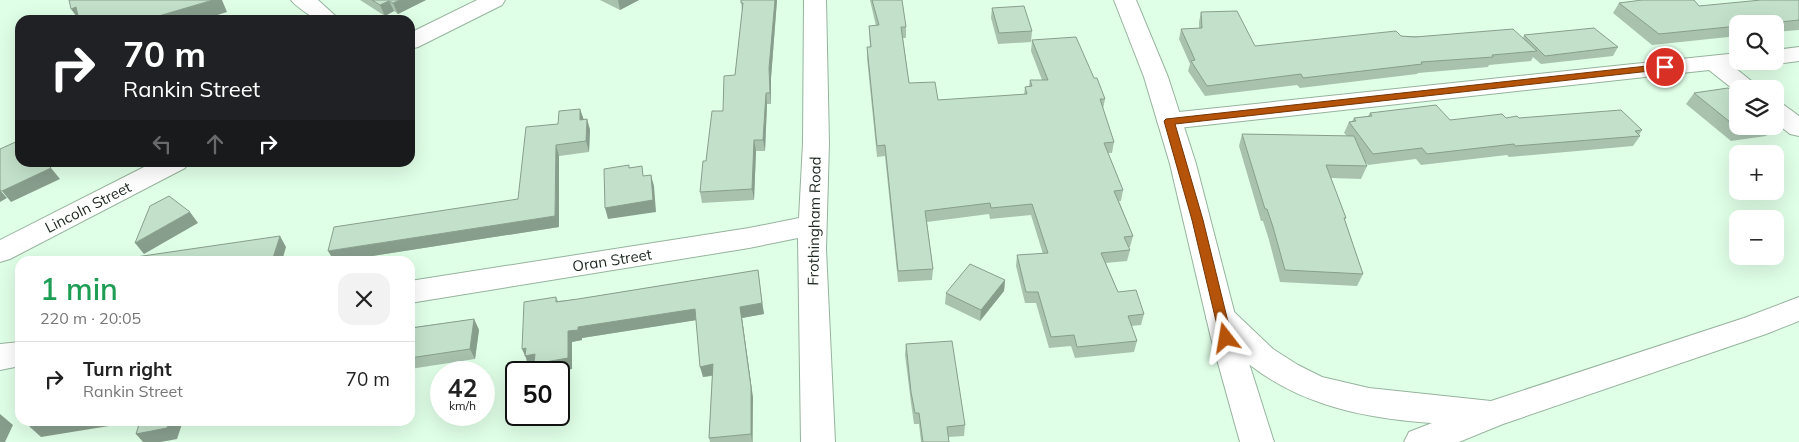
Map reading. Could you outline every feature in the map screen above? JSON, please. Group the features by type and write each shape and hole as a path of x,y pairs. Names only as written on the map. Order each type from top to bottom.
{"main road":[{"path":"302,0 322,15"},
{"path":"415,40 494,0"},
{"name":"Frothingham Road","path":"815,0 816,143 812,225 818,442"},
{"path":"1125,0 1156,77 1185,172 1221,318 1258,442"},
{"path":"1784,55 1799,54"},
{"path":"1169,121 1729,61"},
{"path":"1713,62 1736,80"},
{"path":"1784,117 1799,128"},
{"name":"Lincoln Street","path":"0,252 166,167"},
{"name":"Oran Street","path":"415,291 749,238 812,225"},
{"path":"1421,442 1493,414 1755,326 1799,308"},
{"path":"1221,318 1263,358 1300,382 1343,396 1393,405 1493,414"},
{"path":"0,358 15,355"}],"building":[{"path":"69,0 213,0 162,15 78,15 76,7 71,9"},
{"path":"372,0 400,0 393,3 389,1 380,5"},
{"path":"741,0 775,0 769,68 770,93 766,93 763,140 754,140 752,189 700,192 703,161 706,161 712,111 723,111 724,76 735,75 743,3 741,3"},
{"path":"872,0 902,0 906,27 901,27 909,83 935,82 938,100 1027,94 1025,87 1032,86 1030,80 1048,80 1032,40 1076,37 1094,78 1097,78 1105,99 1100,99 1114,142 1104,143 1123,190 1114,191 1133,236 1124,237 1130,250 1101,253 1118,292 1136,290 1144,314 1128,316 1137,341 1077,347 1074,335 1051,337 1038,292 1026,292 1017,255 1048,253 1032,204 991,208 990,203 925,211 933,269 898,271 885,145 877,146 867,47 871,47 869,26 879,25"},
{"path":"1642,0 1694,0 1699,6 1761,0 1799,0 1799,20 1784,22 1784,15 1729,15 1729,27 1659,34 1619,3"},
{"path":"1024,6 1032,31 999,33 992,8"},
{"path":"1237,11 1255,46 1396,31 1401,36 1415,37 1513,29 1537,51 1492,55 1493,57 1421,62 1422,64 1303,78 1301,74 1207,86 1191,61 1195,60 1181,29 1202,28 1201,12"},
{"path":"1594,28 1618,47 1545,56 1524,35"},
{"path":"1729,89 1729,121 1694,93"},
{"path":"1436,105 1450,120 1502,114 1506,118 1517,116 1519,118 1621,110 1642,130 1635,131 1640,136 1515,146 1514,144 1427,154 1422,148 1373,154 1349,122 1356,121 1354,118 1372,116 1370,113"},
{"path":"580,109 580,120 587,119 586,141 556,145 555,216 328,251 334,227 518,199 526,127 558,124 559,111"},
{"path":"1242,134 1354,136 1367,166 1326,165 1346,218 1344,218 1363,274 1285,270 1273,227 1267,209 1265,209"},
{"path":"15,142 15,167 51,168 2,191 0,190 0,149"},
{"path":"629,165 629,168 642,166 643,176 651,175 653,200 605,208 604,169"},
{"path":"169,196 190,212 135,243 150,206"},
{"path":"280,236 274,256 143,256"},
{"path":"970,264 1005,280 981,310 946,293"},
{"path":"758,270 762,303 740,307 751,387 751,434 709,438 713,364 700,367 695,309 578,327 578,330 568,331 568,358 534,361 535,354 525,356 526,348 522,349 524,302 556,297 556,302"},
{"path":"474,319 470,349 415,357 415,327"},
{"path":"952,341 965,425 947,427 949,442 923,442 919,413 915,413 911,392 906,344"},
{"path":"138,426 168,426 167,428 136,434"}],"route":[{"path":"1226,338 1198,220 1169,121 1665,67"}]}
